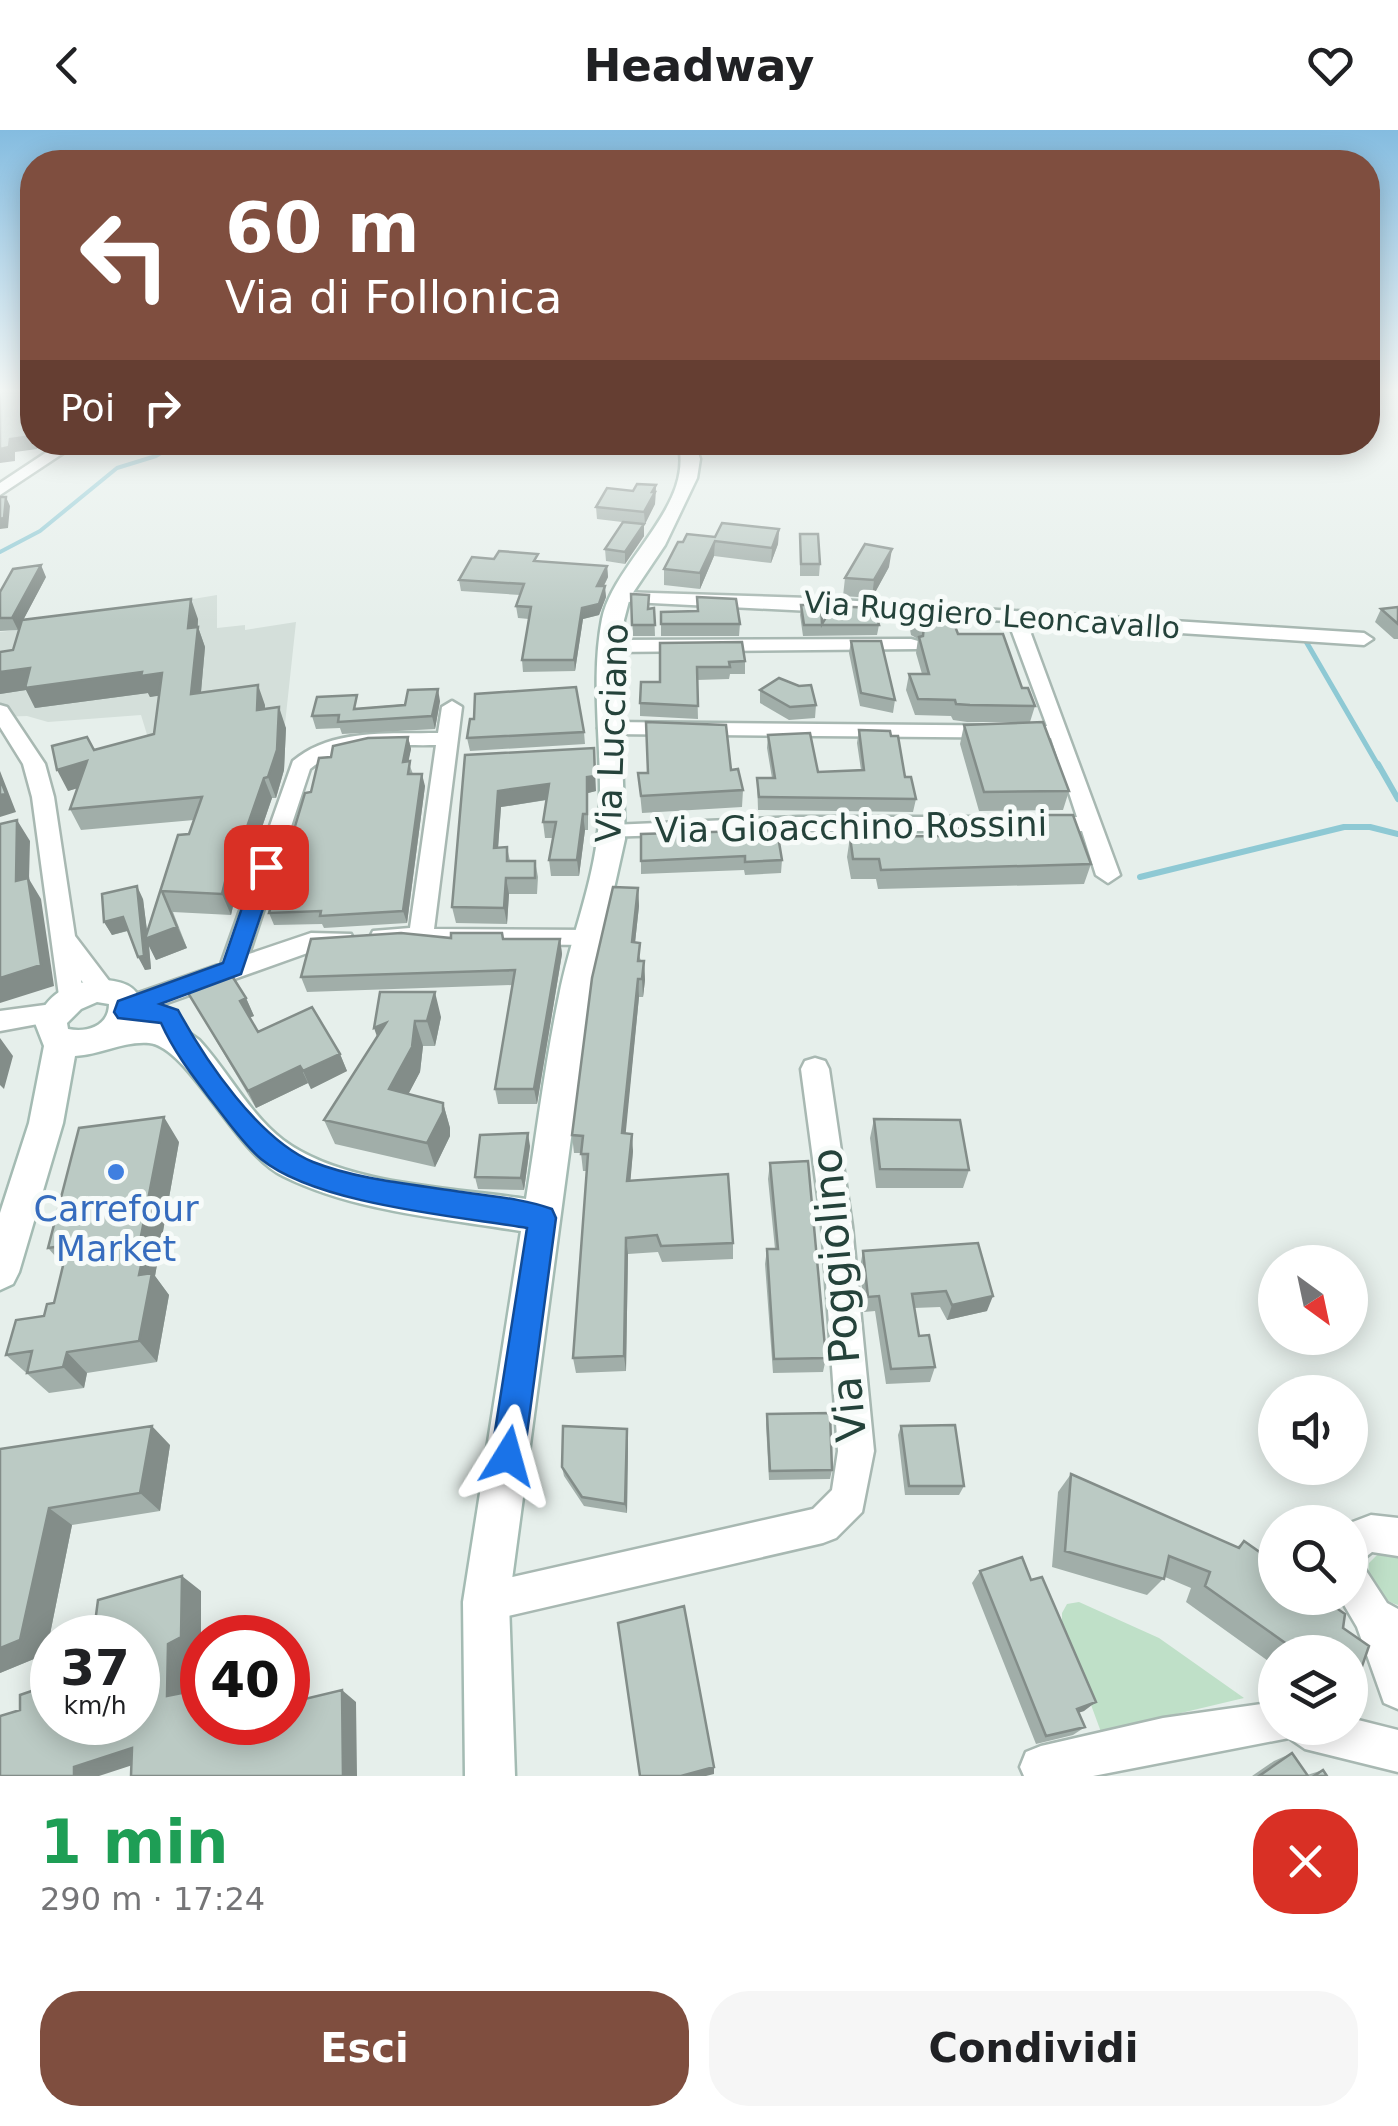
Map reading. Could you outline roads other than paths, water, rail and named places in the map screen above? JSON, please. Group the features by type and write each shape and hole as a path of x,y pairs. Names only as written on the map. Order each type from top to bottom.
{"street":[{"path":"0,490 33,469"},
{"name":"Via Lucciano","path":"490,1776 486,1602 574,996 611,832 603,745 610,646 620,597 655,545 689,469"},
{"name":"Via Ruggiero Leoncavallo","path":"620,597 809,603 1364,639"},
{"path":"1016,618 1108,874"},
{"path":"610,646 911,645"},
{"path":"421,934 452,754 452,707"},
{"path":"0,711 26,750 39,780 52,835 54,887 66,942 46,1123 0,1272"},
{"path":"603,745 1059,732"},
{"path":"232,968 300,766 308,756 336,744 452,754"},
{"name":"Via Gioacchino Rossini","path":"611,832 800,824 1090,824"},
{"path":"0,1022 113,1016 232,968 311,942 421,934 587,939"},
{"path":"66,942 113,1016 183,1044 271,1152 307,1172 394,1193 542,1218"},
{"path":"60,1021 78,1044 113,1016"},
{"path":"46,1123 113,1016"},
{"name":"Via Poggiolino","path":"486,1602 823,1525 849,1499 856,1451 837,1226 815,1069"},
{"path":"1368,1534 1398,1537"},
{"path":"1368,1602 1385,1624 1398,1689"},
{"path":"1041,1767 1163,1739 1258,1725"},
{"path":"1368,1744 1398,1751"}],"waterway":[{"path":"0,552 40,531 116,469"},
{"path":"1304,638 1379,767"},
{"path":"1378,764 1398,799"},
{"path":"1140,877 1344,827 1370,827 1398,834"}],"place":[{"name":"Carrefour Market","path":"116,1172"}]}
